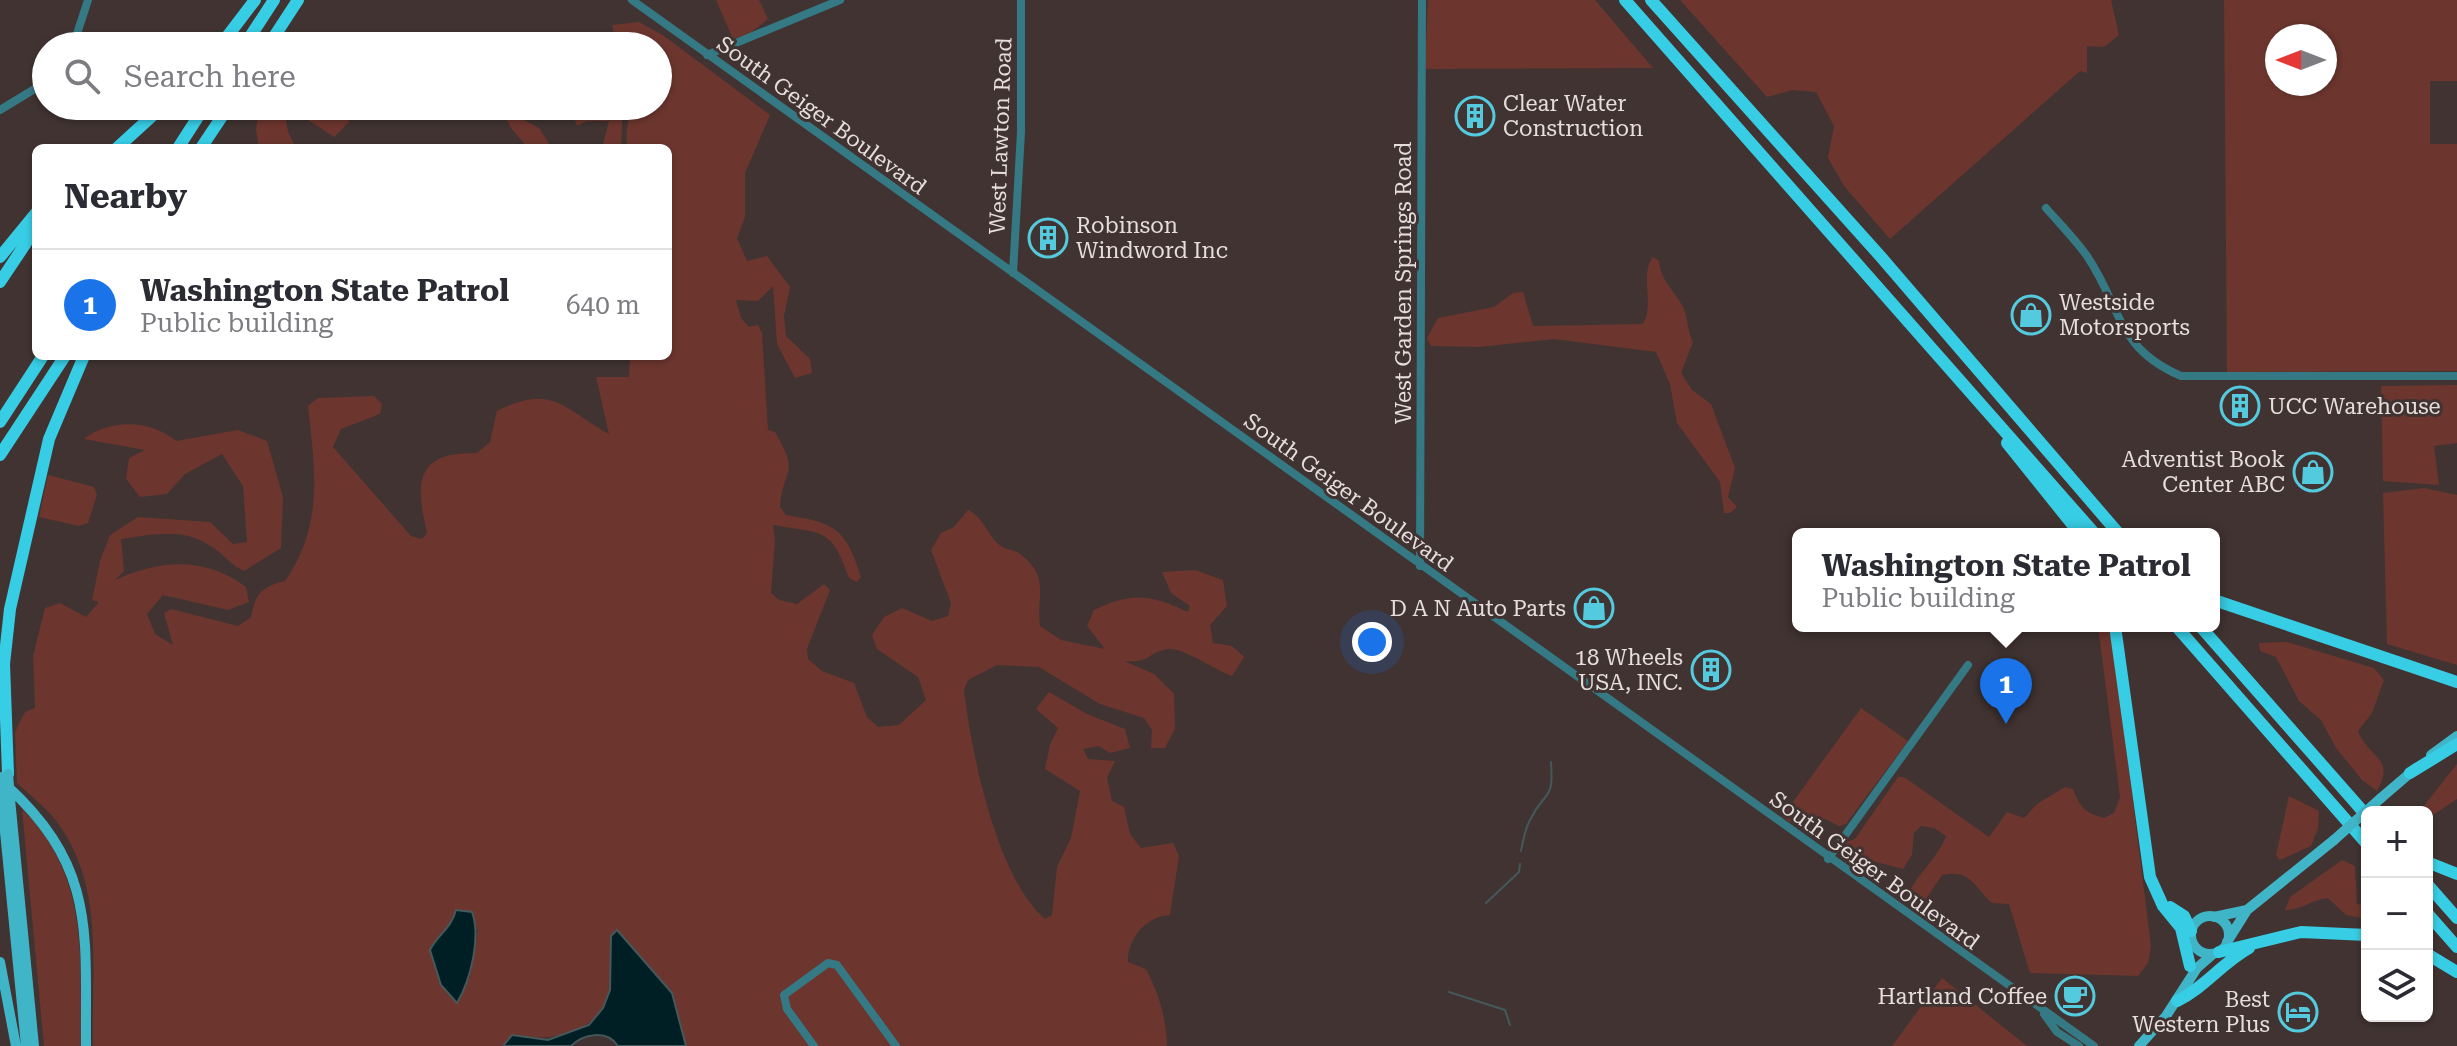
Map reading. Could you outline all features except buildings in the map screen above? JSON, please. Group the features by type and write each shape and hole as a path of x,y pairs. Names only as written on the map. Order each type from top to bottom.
{"highway":[{"path":"231,32 255,0"},
{"path":"253,32 274,0"},
{"path":"277,32 298,0"},
{"path":"1625,0 2090,528"},
{"path":"1651,0 1881,257 2116,528"},
{"path":"121,144 148,120"},
{"path":"181,144 196,120"},
{"path":"206,144 221,120"},
{"path":"0,257 32,218"},
{"path":"0,282 32,234"},
{"path":"0,422 40,360"},
{"path":"0,455 62,360"},
{"path":"2,781 4,679 10,609 49,439 82,360"},
{"path":"1979,400 2010,448 2075,528"},
{"path":"2220,602 2457,682"},
{"path":"2116,632 2150,877 2159,897 2181,928 2190,966"},
{"path":"2181,632 2361,837"},
{"path":"2205,632 2361,809"},
{"path":"2410,773 2457,744"},
{"path":"2433,864 2457,874"},
{"path":"2433,891 2457,918"},
{"path":"2159,897 2184,916 2192,937"},
{"path":"2433,920 2457,947"},
{"path":"2220,949 2324,931 2361,934"},
{"path":"2180,997 2193,993 2236,955 2266,939"},
{"path":"2433,958 2457,972"}],"main road":[{"path":"2139,1046 2180,997 2197,968 2220,949 2247,910 2334,840 2457,730"},
{"path":"2443,745 2457,736"},
{"path":"2,781 10,799 34,1046"},
{"path":"2,781 26,1046"},
{"path":"2,781 44,824 65,856 77,883 83,915 86,1046"},
{"path":"2180,997 2190,966 2192,937 2197,921 2247,910"},
{"path":"2214,917 2227,929 2220,949"},
{"path":"2192,937 2201,952 2220,949"},
{"path":"0,962 16,1046"}],"street":[{"path":"78,32 88,0"},
{"name":"South Geiger Boulevard","path":"632,0 2044,1014 2094,1046"},
{"path":"707,55 840,0"},
{"name":"West Lawton Road","path":"1013,273 1021,132 1021,0"},
{"name":"West Garden Springs Road","path":"1420,566 1422,0"},
{"path":"0,110 32,91"},
{"path":"2046,208 2087,256 2126,335 2147,357 2181,376 2457,376"},
{"path":"1828,859 1968,665"},
{"path":"814,1046 787,1009 784,995 828,963 837,965 896,1046"},
{"name":"South Geiger Boulevard","path":"2044,1014 2057,1032 2079,1046"}],"shaded area":[{"path":"716,0 759,0 768,19 749,34 733,39"},
{"path":"1428,0 1595,0 1653,68 1425,69"},
{"path":"1680,0 2111,0 2119,35 2104,47 2087,46 2087,73 2080,71 1890,239 1844,186 1828,158 1834,126 1816,92 1793,90 1767,97"},
{"path":"2224,0 2457,0 2457,81 2430,81 2430,144 2457,144 2457,371 2227,372"},
{"path":"639,22 657,32 614,32 612,25"},
{"path":"672,42 770,115 745,173 745,217 737,238 747,261 767,256 790,287 784,316 786,336 810,359 812,373 795,378 777,344 773,286 758,301 736,300 741,318 749,327 758,325 762,333 768,430 775,432 789,465 780,507 786,515 816,521 836,531 850,548 861,577 857,582 849,578 837,549 823,535 773,525 775,540 771,593 779,600 797,604 824,584 830,590 807,649 808,659 822,671 854,683 867,717 878,727 899,725 926,700 918,677 877,649 872,635 884,617 902,608 932,621 948,616 951,603 931,550 941,533 954,527 968,510 974,513 996,542 1019,553 1035,570 1040,586 1040,626 1061,640 1105,649 1087,626 1094,610 1119,600 1152,599 1188,612 1190,606 1171,593 1162,572 1195,570 1223,580 1227,606 1210,625 1213,643 1232,646 1244,657 1232,676 1173,649 1160,651 1139,661 1124,661 1154,674 1174,694 1175,728 1165,748 1151,748 1152,730 1144,718 1100,704 1039,667 997,665 968,680 964,690 980,779 1000,845 1028,900 1045,919 1052,915 1057,867 1071,838 1080,791 1045,769 1050,745 1058,728 1036,709 1049,692 1087,714 1125,729 1130,748 1110,753 1099,746 1083,749 1088,759 1115,761 1107,778 1112,801 1124,807 1130,834 1141,848 1173,843 1179,856 1170,915 1153,920 1140,930 1131,945 1128,962 1146,969 1155,988 1167,1046 686,1046 672,993 617,930 611,936 611,979 603,1007 583,1027 570,1033 542,1037 512,1035 503,1046 93,1046 93,932 84,877 60,826 17,783 15,732 25,712 35,708 33,656 45,608 60,603 86,617 99,602 92,600 100,561 110,535 138,517 210,522 233,544 247,542 243,486 222,454 185,474 167,494 140,497 126,479 129,458 145,450 84,439 106,428 131,424 155,429 176,441 238,430 267,441 283,497 281,548 244,571 209,545 188,536 154,534 121,539 124,571 115,580 149,568 182,564 214,570 246,587 249,602 228,610 163,595 147,614 155,634 173,645 164,613 171,609 238,626 251,617 261,592 285,581 306,539 311,518 314,475 308,406 318,398 374,396 382,404 380,414 341,429 333,447 411,536 422,539 427,533 421,499 424,474 431,464 441,458 477,453 490,442 497,411 531,399 544,399 568,408 609,434 596,377 629,377 630,360 672,360 672,144 627,144 628,122 672,120","holes":["453,922 478,930 471,956 470,978 442,985 433,963 435,940 446,934"]},
{"path":"257,120 286,120 294,144 258,144"},
{"path":"308,120 348,120 334,137"},
{"path":"507,120 524,120 539,128 549,144 525,144"},
{"path":"575,120 622,120 621,144 603,144 609,121 587,121 577,126"},
{"path":"1653,257 1659,261 1665,279 1684,309 1693,342 1681,373 1692,390 1711,404 1735,468 1728,497 1737,507 1730,513 1724,513 1720,482 1677,423 1670,384 1656,352 1554,339 1479,347 1431,346 1427,338 1438,318 1494,307 1513,293 1523,292 1533,326 1643,324 1648,307 1647,272"},
{"path":"2457,385 2457,443 2434,446 2439,485 2383,481 2381,386"},
{"path":"48,475 94,487 97,495 88,523 79,526 39,517"},
{"path":"2424,488 2457,495 2457,665 2387,644 2383,493"},
{"path":"2099,632 2111,632 2113,641 2151,946 2148,963 2138,976 2030,973 2009,904 1992,903 1971,880 1959,874 1942,875 1920,908 1910,908 1906,899 1910,890 1946,836 1934,828 1921,826 1914,833 1912,855 1903,869 1846,854 1846,842 1855,839 1898,777 1904,777 1989,837 2007,812 2024,818 2037,804 2065,787 2073,789 2081,805 2088,811 2104,818 2114,813 2120,797"},
{"path":"2287,642 2374,668 2384,680 2372,713 2358,731 2382,764 2384,771 2377,791 2362,780 2336,748 2321,720 2299,701 2276,657 2260,651 2259,643"},
{"path":"1861,708 1908,741 1846,824 1839,826 1825,819 1800,828 1782,817"},
{"path":"2457,764 2457,799 2433,815 2433,806 2424,806"},
{"path":"2289,796 2319,811 2318,828 2311,846 2280,860 2276,855"},
{"path":"22,809 44,835 60,862 70,890 80,949 81,1046 44,1046"},
{"path":"2342,860 2355,866 2361,918 2346,915 2328,898 2285,910 2290,897"},
{"path":"1942,978 2027,1046 1892,1046"}],"water":[{"path":"456,910 472,912 475,922 470,970 457,1003 441,985 430,950"},
{"path":"617,930 672,993 686,1046 618,1046 608,1037 595,1035 571,1046 503,1046 512,1035 548,1040 589,1025 603,1008 610,990 611,936"}],"waterway":[{"path":"1521,851 1528,824 1550,790 1551,762"},
{"path":"1486,903 1519,872 1520,864"},
{"path":"1449,992 1505,1010 1510,1025"}],"place":[{"name":"Clear Water Construction","path":"1475,116"},
{"name":"Robinson Windword Inc","path":"1048,238"},
{"name":"Westside Motorsports","path":"2031,315"},
{"name":"UCC Warehouse","path":"2240,406"},
{"name":"Adventist Book Center ABC","path":"2313,472"},
{"name":"D A N Auto Parts","path":"1594,608"},
{"name":"18 Wheels USA, INC.","path":"1711,670"},
{"name":"Washington State Patrol","path":"2006,724"},
{"name":"Hartland Coffee","path":"2075,996"},
{"name":"Best Western Plus","path":"2298,1012"}]}
